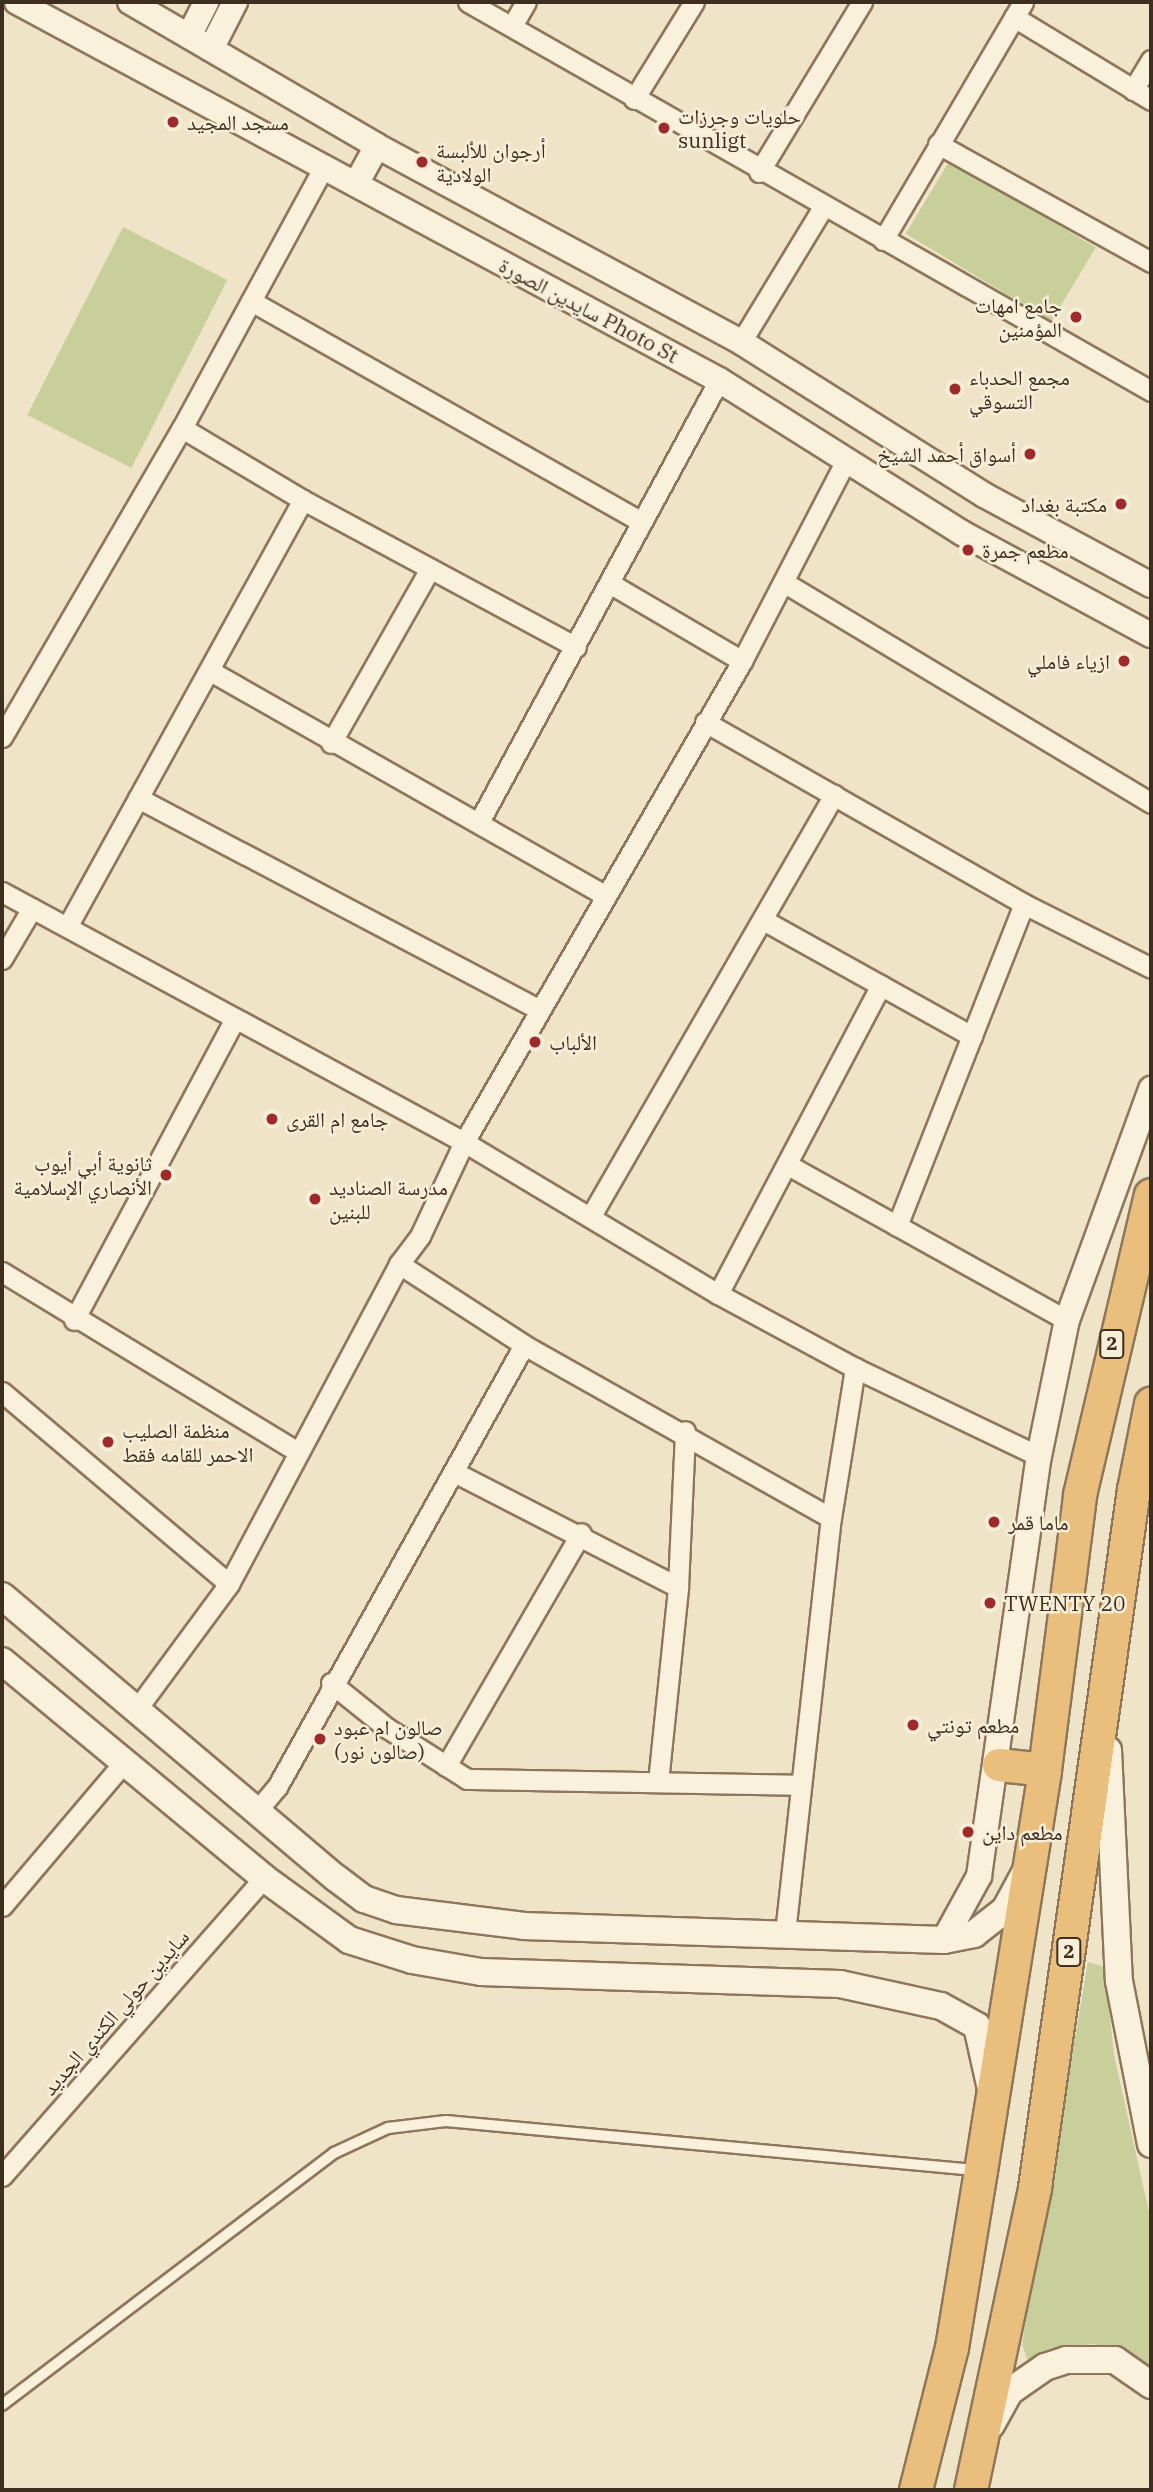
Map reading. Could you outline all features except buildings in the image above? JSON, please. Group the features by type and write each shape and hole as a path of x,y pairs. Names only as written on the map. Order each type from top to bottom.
{"highway":[{"name":"2","path":"916,2490 952,2348 1045,1770 1080,1495 1098,1401 1151,1195"},
{"path":"1098,1401 1150,1408"},
{"name":"2","path":"973,2480 1035,2188 1150,1408"},
{"path":"999,1765 1045,1770"}],"main road":[{"path":"2,1596 139,1706 255,1813 364,1899 426,1917 524,1926 944,1940 974,1934 1005,1910 1031,1862"},
{"path":"2,1661 264,1878 349,1940 412,1960 481,1972 840,1984 941,2006 977,2026 993,2097"},
{"path":"1110,1680 1108,1817 1119,1981 1151,2144"},
{"path":"412,1960 426,1917"},
{"path":"973,2480 996,2411 1009,2392 1045,2367 1093,2356 1115,2360 1151,2385"}],"street":[{"name":"سايدين الصورة Photo St","path":"17,2 719,380 962,533 1151,635"},
{"name":"سايدين الصورة Photo St","path":"130,2 377,146 741,342 984,495 1151,585"},
{"path":"189,36 206,2"},
{"path":"211,49 235,2"},
{"path":"468,2 760,172 1149,384"},
{"path":"512,26 526,2"},
{"path":"634,99 694,2"},
{"path":"760,172 862,2"},
{"path":"883,240 1018,10 1151,100"},
{"path":"1133,90 1151,60"},
{"path":"938,144 1151,262"},
{"path":"356,184 377,146"},
{"path":"2,737 182,428 324,166"},
{"path":"741,342 823,207"},
{"path":"251,301 642,522"},
{"path":"479,821 611,584 719,380"},
{"path":"182,428 303,500 576,647"},
{"path":"139,1706 229,1584 399,1264 420,1236 464,1142 538,1009 742,661 785,583 846,460"},
{"path":"67,927 138,798 212,673 303,500"},
{"path":"331,743 430,569"},
{"path":"785,583 1151,803"},
{"path":"611,584 742,661"},
{"path":"212,673 331,743 479,821 606,896"},
{"path":"705,722 1024,904 1151,968"},
{"path":"592,1214 765,920 834,795"},
{"path":"138,798 538,1009"},
{"path":"2,892 464,1142 592,1214 718,1294 855,1368 1039,1456"},
{"path":"897,1226 1024,904"},
{"path":"2,959 32,908"},
{"path":"765,920 972,1036"},
{"path":"718,1294 881,985"},
{"path":"74,1320 235,1018"},
{"path":"944,1940 979,1876 999,1765 1039,1456 1067,1320 1151,1089"},
{"path":"788,1165 1067,1320"},
{"path":"399,1264 524,1345 685,1431 831,1518"},
{"path":"2,1272 74,1320 298,1452"},
{"path":"255,1813 277,1787 331,1683 456,1474 524,1345"},
{"path":"785,1933 831,1518 855,1368"},
{"path":"2,1392 229,1584"},
{"path":"658,1782 678,1587 685,1431"},
{"path":"456,1474 581,1533 678,1587"},
{"path":"446,1766 581,1533"},
{"path":"331,1683 387,1728 467,1779 801,1785"},
{"path":"2,1906 124,1762"},
{"name":"سايدين حولي الكندي الجديد","path":"2,2176 264,1878"}],"lane":[{"path":"2,2405 334,2153 388,2128 446,2121 981,2171"}],"green space":[{"path":"950,160 1096,248 1051,321 906,234"},
{"path":"123,227 227,280 131,468 27,415"},
{"path":"1088,1962 1105,1967 1114,2055 1151,2221 1151,2367 1094,2344 1063,2347 1028,2361 1022,2344"}],"place":[{"name":"مسجد المجيد","path":"173,122"},
{"name":"حلويات وجرزات sunligt","path":"664,128"},
{"name":"أرجوان للألبسة الولادية","path":"422,162"},
{"name":"جامع امهات المؤمنين","path":"1076,317"},
{"name":"مجمع الحدباء التسوقي","path":"955,389"},
{"name":"أسواق أحمد الشيخ","path":"1030,454"},
{"name":"مكتبة بغداد","path":"1121,504"},
{"name":"مطعم جمرة","path":"968,550"},
{"name":"ازياء فاملي","path":"1124,661"},
{"name":"الألباب","path":"535,1042"},
{"name":"جامع ام القرى","path":"272,1119"},
{"name":"ثانوية أبي أيوب الأنصاري الإسلامية","path":"166,1175"},
{"name":"مدرسة الصناديد للبنين","path":"315,1199"},
{"name":"منظمة الصليب الاحمر للقامه فقط","path":"108,1442"},
{"name":"ماما قمر","path":"994,1522"},
{"name":"TWENTY 20","path":"990,1603"},
{"name":"مطعم تونتي","path":"913,1725"},
{"name":"صالون ام عبود (صالون نور)","path":"320,1739"},
{"name":"مطعم داين","path":"968,1832"}]}
